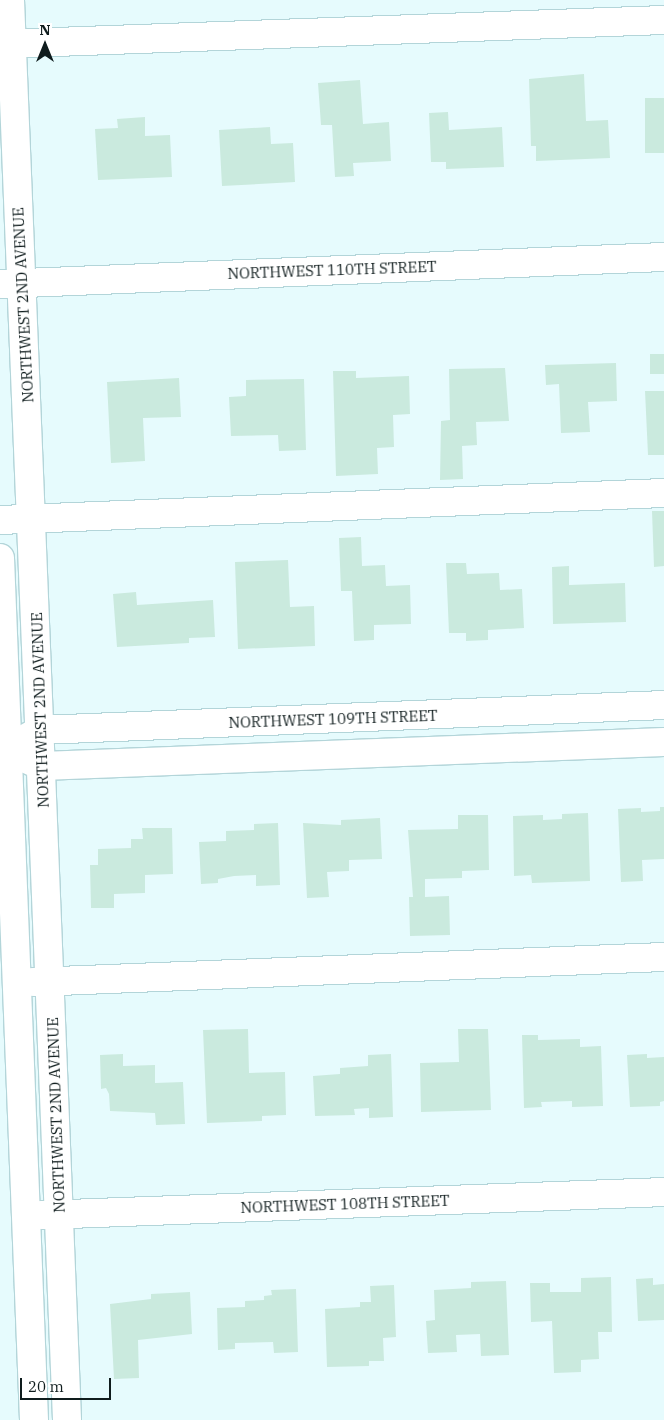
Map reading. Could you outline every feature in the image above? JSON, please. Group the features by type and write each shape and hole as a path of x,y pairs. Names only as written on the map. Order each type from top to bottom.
{"street":[{"name":"NORTHWEST 2ND AVENUE","path":"10,0 5,44 11,284 32,518 67,1420"},
{"path":"5,44 664,20"},
{"name":"NORTHWEST 110TH STREET","path":"11,284 664,257"},
{"path":"0,520 664,493"},
{"path":"0,558 3,749 16,983 34,1420"},
{"path":"3,749 42,766 653,742 652,706"},
{"name":"NORTHWEST 109TH STREET","path":"3,749 40,730 652,706"},
{"path":"361,718 363,753"},
{"path":"16,983 664,957"},
{"name":"NORTHWEST 108TH STREET","path":"25,1215 664,1192"}],"building":[{"path":"584,74 586,121 608,120 610,158 536,161 536,146 531,146 529,79"},
{"path":"360,80 363,124 389,122 391,161 353,163 354,176 335,177 332,125 321,125 318,83"},
{"path":"645,98 664,98 664,153 645,153"},
{"path":"448,112 449,130 502,127 504,167 446,169 446,162 431,162 429,113"},
{"path":"145,117 145,136 170,135 172,177 98,180 95,129 118,128 117,119"},
{"path":"270,127 271,144 293,143 295,182 222,186 219,130"},
{"path":"650,354 664,354 664,374 650,374"},
{"path":"616,363 617,401 588,402 590,432 561,433 559,384 546,385 545,365"},
{"path":"505,368 509,421 476,422 477,445 462,446 463,479 440,480 441,421 450,420 449,369"},
{"path":"333,371 356,371 356,378 409,376 410,414 393,415 394,447 377,448 378,474 336,476"},
{"path":"179,378 181,417 143,418 145,461 111,463 107,382"},
{"path":"304,379 306,450 279,451 278,435 231,436 229,397 246,396 246,380"},
{"path":"645,391 664,391 664,455 648,455"},
{"path":"652,511 664,511 664,566 654,567"},
{"path":"361,537 362,566 385,565 386,586 410,585 411,624 374,625 374,640 354,641 352,591 341,591 339,538"},
{"path":"288,560 290,607 314,606 315,646 238,649 235,562"},
{"path":"446,563 466,563 467,574 499,573 500,590 522,589 524,628 488,630 488,640 466,641 466,633 449,633"},
{"path":"569,566 569,585 625,583 626,622 553,624 552,567"},
{"path":"136,592 137,605 213,600 215,637 189,638 189,643 117,647 113,594"},
{"path":"660,807 664,807 664,859 642,860 643,881 621,882 618,809 641,808 641,812 660,811"},
{"path":"588,813 590,881 532,883 531,875 514,876 513,816 543,815 543,820 562,819 562,814"},
{"path":"458,815 488,815 489,870 462,871 462,878 425,879 425,897 449,896 450,935 410,936 409,897 413,897 408,830 458,829"},
{"path":"380,818 382,859 349,860 349,871 327,872 329,897 307,898 303,823 341,825 341,820"},
{"path":"278,823 280,885 256,886 256,875 234,876 218,879 218,883 201,884 199,842 226,841 226,831 254,830 254,824"},
{"path":"142,828 172,828 173,874 145,875 145,893 114,894 114,908 91,908 90,865 98,865 98,849 131,848 131,839 143,839"},
{"path":"248,1029 249,1073 285,1072 286,1115 262,1116 262,1121 207,1123 203,1030"},
{"path":"458,1029 488,1029 491,1110 421,1112 420,1063 459,1062"},
{"path":"522,1035 538,1035 538,1040 580,1039 580,1047 601,1046 603,1106 572,1107 572,1101 541,1102 542,1107 524,1108"},
{"path":"123,1054 123,1066 155,1065 155,1083 183,1082 185,1124 156,1125 155,1113 110,1111 109,1094 106,1088 101,1089 100,1055"},
{"path":"391,1054 393,1117 369,1118 369,1108 354,1109 355,1115 315,1116 313,1076 340,1074 340,1068 368,1066 368,1055"},
{"path":"647,1054 647,1058 664,1057 664,1101 660,1102 660,1106 630,1107 627,1055"},
{"path":"611,1277 612,1332 598,1332 599,1359 581,1360 581,1372 554,1373 552,1321 531,1322 530,1283 550,1283 550,1292 581,1292 581,1278"},
{"path":"653,1278 653,1285 664,1284 664,1320 638,1321 636,1279"},
{"path":"506,1281 509,1355 481,1356 480,1334 456,1335 457,1352 428,1353 426,1321 435,1320 434,1290 471,1288 471,1282"},
{"path":"394,1285 396,1337 383,1338 384,1361 369,1361 369,1366 327,1367 325,1309 360,1307 360,1302 371,1302 370,1286"},
{"path":"296,1289 298,1352 274,1353 273,1342 235,1343 235,1349 218,1350 217,1308 245,1307 245,1301 264,1300 264,1296 272,1295 271,1290"},
{"path":"190,1292 192,1334 138,1340 139,1378 114,1379 110,1304 151,1299 151,1294"}]}
